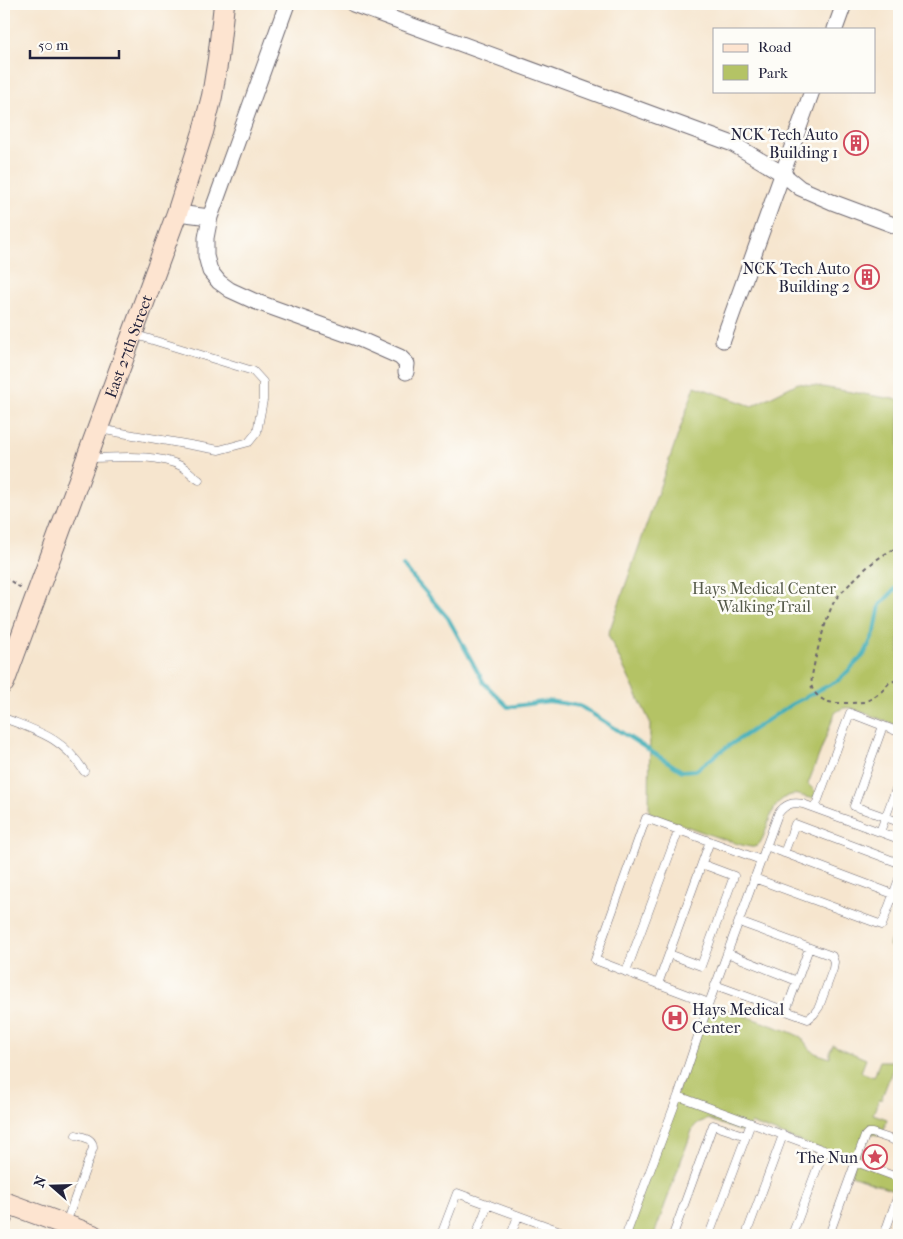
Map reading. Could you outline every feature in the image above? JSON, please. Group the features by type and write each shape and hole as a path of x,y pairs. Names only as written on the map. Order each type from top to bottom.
{"main road":[{"name":"East 27th Street","path":"4,683 177,212 203,132 212,96 224,4"},
{"path":"6,1208 93,1235"}],"street":[{"path":"287,4 210,217 206,238 206,256 210,271 219,282 230,290 254,301 357,338 400,357 407,364 406,372"},
{"path":"353,4 734,144 783,174 800,188 899,227"},
{"path":"835,28 844,4"},
{"path":"723,340 812,92"},
{"path":"177,212 210,217"}],"lane":[{"path":"97,429 219,450 249,442 257,432 263,400 263,382 253,371 132,334"},
{"path":"87,458 147,458 166,460 183,467 199,480"},
{"path":"816,808 850,714 899,732"},
{"path":"4,718 42,733 60,743 76,759 84,771"},
{"path":"883,726 854,806 899,822"},
{"path":"880,832 899,781"},
{"path":"626,1235 678,1096 715,985 754,878 776,818 781,810 785,806 798,803 899,839"},
{"path":"709,1003 595,960 646,818 761,860"},
{"path":"784,853 795,824 899,863"},
{"path":"626,972 679,829"},
{"path":"658,984 710,841"},
{"path":"766,846 893,894"},
{"path":"669,954 701,966 734,876 702,864"},
{"path":"754,878 882,925 899,879"},
{"path":"715,985 808,1019 817,1011 829,981 834,966 832,956 738,922"},
{"path":"786,1011 809,948"},
{"path":"727,953 797,980"},
{"path":"678,1096 899,1178"},
{"path":"709,1235 751,1123"},
{"path":"673,1235 713,1126 746,1136"},
{"path":"829,1235 864,1139 868,1133 874,1133 899,1142"},
{"path":"65,1225 93,1146 90,1139 76,1134"},
{"path":"746,1235 783,1135"},
{"path":"792,1235 824,1150"},
{"path":"884,1235 899,1192"},
{"path":"441,1235 457,1193 571,1235"},
{"path":"476,1235 488,1204"},
{"path":"511,1235 518,1216"}],"path":[{"path":"899,547 868,566 835,600 811,675 812,687 820,698 827,702 864,702 882,691 888,684 899,679"},
{"path":"4,577 35,597"}],"green space":[{"name":"Hays Medical Center Walking Trail","path":"798,383 899,400 899,726 851,708 842,709 835,713 808,784 816,792 814,798 791,795 783,799 772,813 760,843 755,847 748,847 649,812 650,722 608,635 695,386 752,406"},
{"path":"899,917 899,951 892,949 889,945"},
{"path":"709,1003 801,1037 815,1053 830,1058 830,1051 833,1045 866,1059 861,1072 874,1077 880,1061 895,1063 881,1100 879,1099 873,1114 887,1119 882,1136 868,1133 856,1162 899,1178 899,1192 851,1175 855,1162 751,1123 747,1134 708,1119 698,1123 693,1128 654,1235 626,1235"}],"waterway":[{"path":"403,566 448,618 484,683 508,707 549,701 580,706 682,771 696,770 792,704 839,680 864,655 875,631 880,605 899,585"}],"place":[{"name":"NCK Tech Auto Building 1","path":"856,143"},
{"name":"NCK Tech Auto Building 2","path":"867,277"},
{"name":"Hays Medical Center","path":"675,1018"},
{"name":"The Nun","path":"875,1157"}]}
